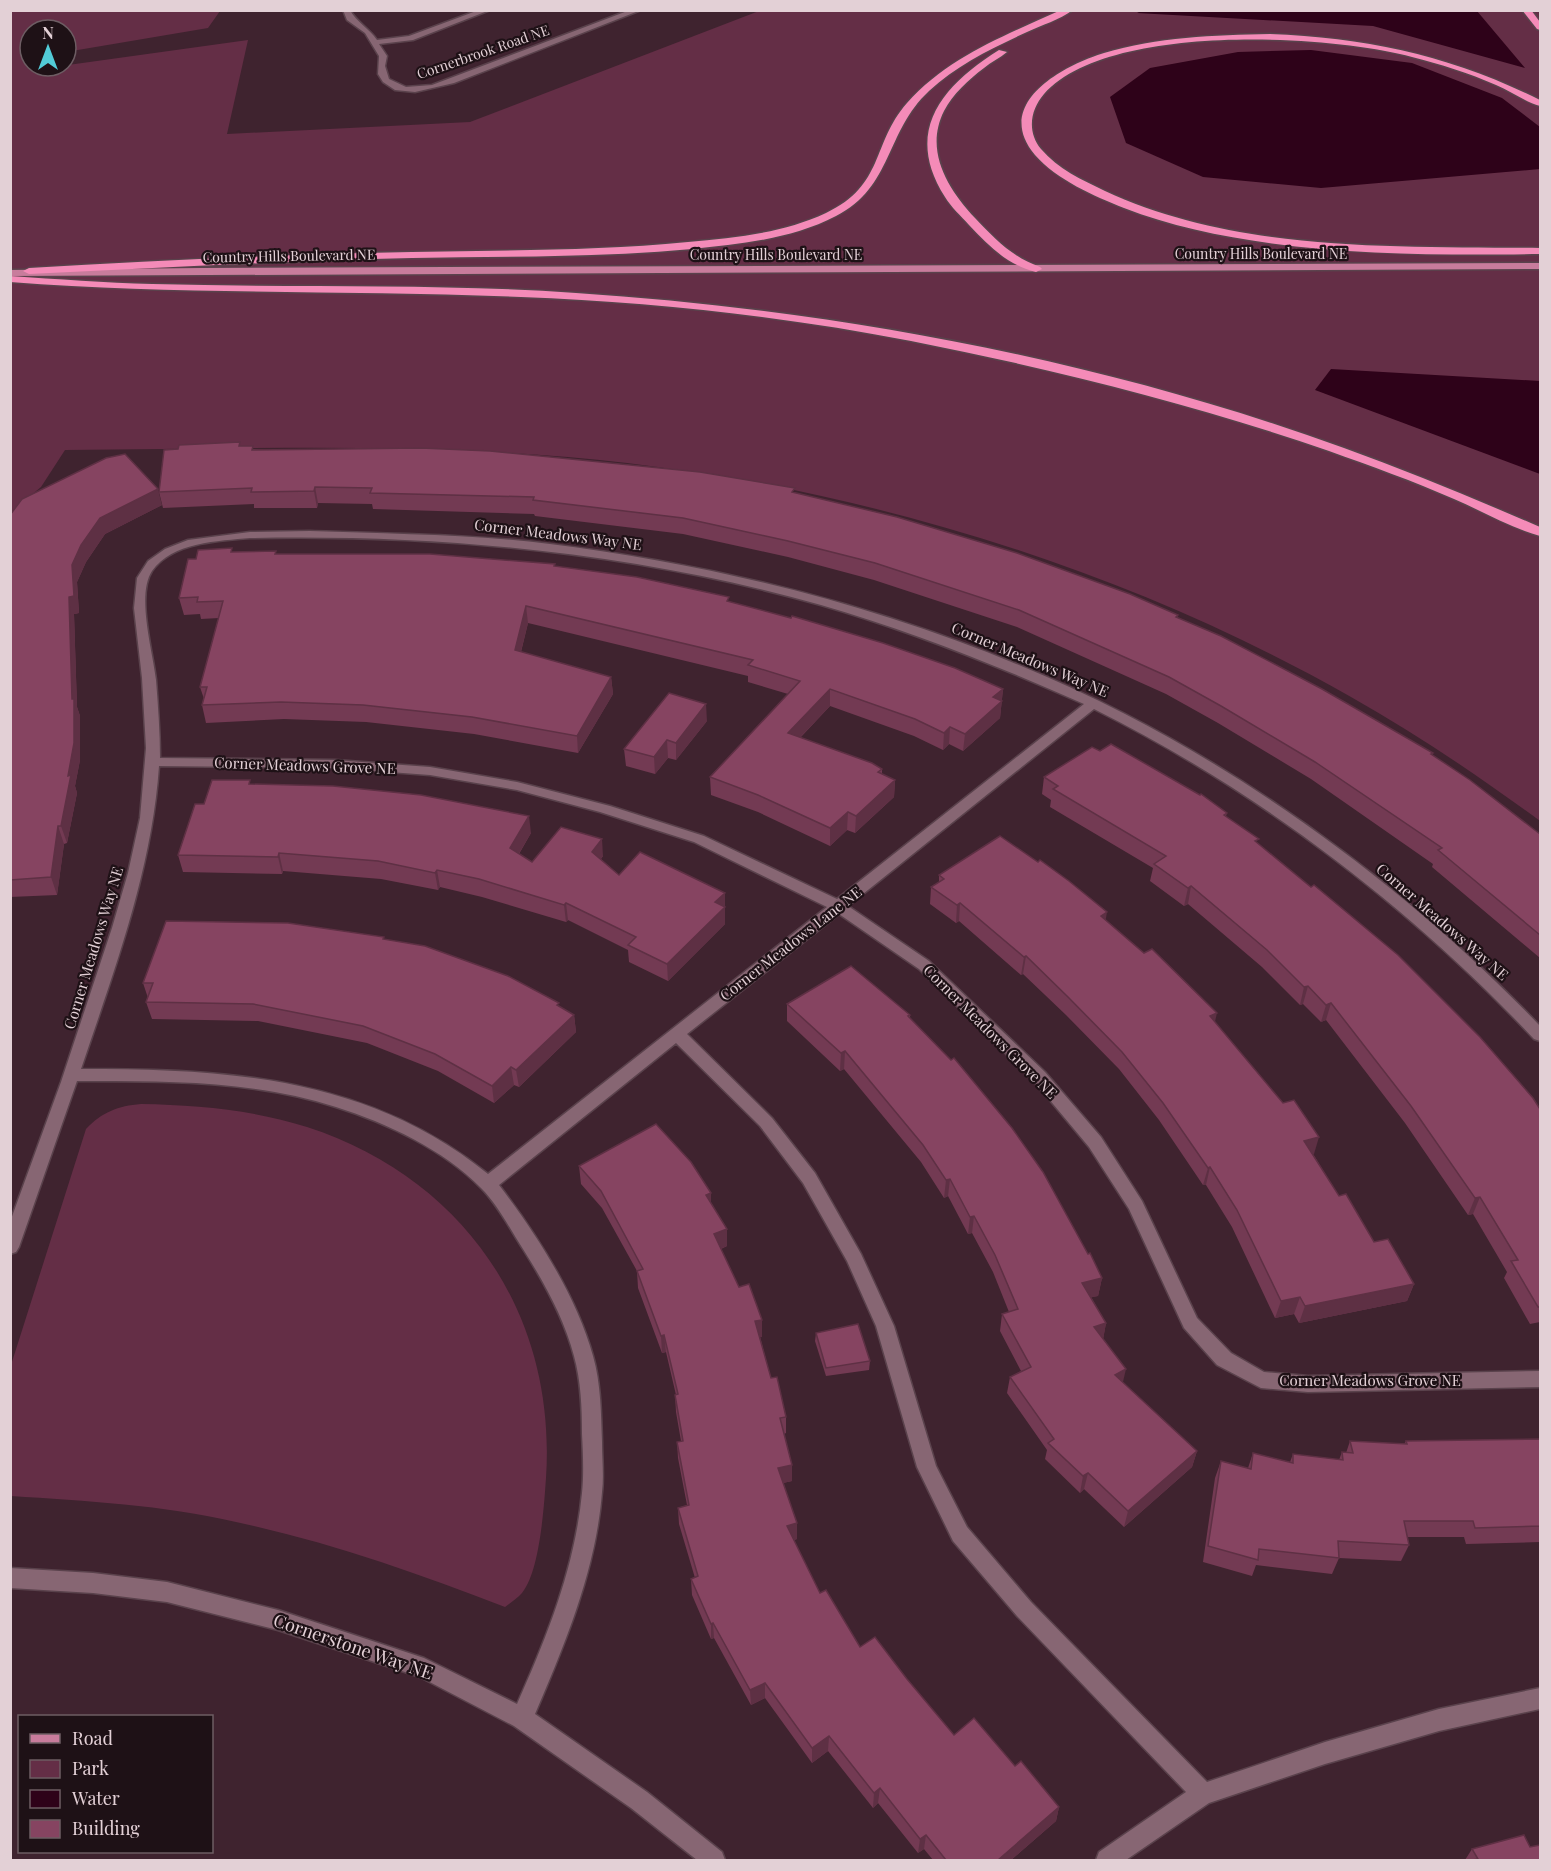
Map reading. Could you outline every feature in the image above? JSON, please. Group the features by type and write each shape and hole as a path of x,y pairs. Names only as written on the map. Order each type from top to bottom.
{"highway":[{"path":"10,272 322,257 632,250 721,242 791,230 832,214 858,198 878,174 899,121 919,95 951,70 994,45 1069,10"},
{"path":"1036,269 1022,265 998,250 950,196 936,169 931,143 932,130 942,103 954,88 995,56 1074,10"},
{"path":"1526,10 1540,27"},
{"path":"1540,103 1491,79 1451,64 1404,53 1303,38 1252,36 1203,39 1115,52 1081,64 1054,78 1038,93 1030,111 1027,129 1038,152 1065,175 1091,189 1156,215 1202,227 1256,237 1310,243 1383,248 1540,251"},
{"path":"10,279 174,288 319,288 575,296 709,307 856,327 999,354 1140,389 1298,438 1439,488 1540,532"}],"main road":[{"name":"Country Hills Boulevard NE","path":"10,272 538,267 1036,269 1540,266"}],"street":[{"path":"346,10 350,18 368,32 376,42 410,38 487,10"},
{"name":"Cornerbrook Road NE","path":"376,42 383,56 379,68 382,79 391,86 426,89 638,10"},
{"name":"Corner Meadows Way NE","path":"10,1247 72,1075 129,897 153,762 150,684 140,592 146,570 159,557 182,544 208,539 242,536 392,537 473,541 572,551 666,566 764,586 950,642 1094,703 1186,754 1271,808 1385,891 1475,968 1540,1035"},
{"name":"Corner Meadows Lane NE","path":"488,1184 1094,703"},
{"name":"Corner Meadows Grove NE","path":"153,762 335,764 430,771 517,786 605,808 699,839 838,906 924,966 1039,1076 1095,1142 1136,1206 1190,1323 1224,1359 1261,1380 1308,1384 1540,1379"},
{"path":"677,1034 766,1122 809,1178 855,1259 885,1326 927,1467 960,1534 1024,1609 1203,1794"},
{"path":"72,1075 198,1075 264,1084 321,1096 377,1116 439,1147 488,1184 526,1239 560,1296 584,1356 592,1421 593,1494 585,1539 555,1644 522,1718"},
{"name":"Cornerstone Way NE","path":"10,1578 93,1583 167,1592 279,1620 424,1668 522,1718 639,1800 714,1860"},
{"path":"1107,1860 1203,1794 1325,1753 1439,1720 1540,1699"}],"green space":[{"path":"11,11 220,11 208,28 78,50 78,18 18,18 18,78 78,78 78,64 248,40 227,134 470,122 759,11 1540,11 1540,821 1448,756 1376,711 1267,652 1180,612 1091,576 1001,544 908,517 815,495 721,477 627,463 557,456 346,448 65,450 41,487 11,512"},
{"path":"141,1104 204,1107 267,1116 307,1127 363,1150 412,1180 455,1217 490,1260 517,1308 535,1361 545,1418 546,1478 537,1554 528,1583 516,1599 505,1607 372,1559 271,1530 208,1516 96,1502 11,1496 11,1365 86,1129 98,1118 111,1111"}],"water":[{"path":"1143,10 1477,11 1525,68 1373,26 1137,13"},
{"path":"1311,50 1412,63 1502,98 1540,127 1540,169 1321,188 1203,177 1126,143 1110,97 1150,68 1238,52"},
{"path":"1331,369 1540,381 1540,474 1315,390"}],"building":[{"path":"240,442 239,446 253,446 252,450 421,448 490,451 700,472 795,488 792,492 897,517 1017,553 1130,594 1221,636 1322,689 1433,753 1431,754 1470,780 1540,834 1540,935 1438,850 1442,848 1315,762 1169,677 1019,610 875,563 788,541 683,518 533,500 534,497 370,493 372,488 315,487 314,491 251,492 252,488 159,492 164,450 178,449 179,445"},
{"path":"125,454 158,489 100,518 81,545 72,565 74,596 69,597 74,743 68,776 71,775 61,826 58,826 51,877 10,880 10,515 22,499 106,458"},
{"path":"232,548 231,552 276,551 275,554 430,554 555,564 554,566 637,577 729,597 727,601 791,618 792,616 883,643 955,668 1003,689 993,697 1002,701 965,734 950,727 944,733 915,719 830,689 788,733 872,763 882,769 878,772 895,780 856,816 848,812 830,828 758,795 710,777 800,681 748,665 753,660 526,606 515,650 611,677 577,736 472,717 363,705 281,702 202,705 207,687 200,687 223,601 197,602 198,597 179,598 188,559 196,559 198,550"},
{"path":"669,693 706,704 676,743 667,740 654,757 624,749"},
{"path":"1111,744 1201,794 1227,813 1224,815 1259,839 1255,841 1311,887 1314,885 1398,955 1480,1037 1533,1098 1540,1109 1540,1307 1511,1261 1518,1260 1480,1197 1475,1198 1411,1106 1331,1003 1326,1005 1308,986 1304,987 1267,950 1191,886 1188,888 1154,864 1166,856 1053,789 1058,786 1044,777 1092,747 1100,751"},
{"path":"212,780 250,780 249,784 333,786 421,795 529,816 510,848 532,862 561,827 602,839 592,852 619,875 640,852 725,893 715,902 725,907 667,964 628,945 636,937 566,903 564,905 479,879 437,870 435,873 378,861 279,853 278,857 178,855 195,804 204,804"},
{"path":"1000,836 1069,881 1107,912 1101,916 1144,953 1152,949 1217,1013 1210,1016 1283,1103 1294,1100 1319,1137 1304,1141 1339,1196 1346,1194 1374,1242 1388,1239 1414,1284 1305,1306 1300,1297 1281,1301 1237,1210 1210,1167 1208,1168 1163,1103 1122,1052 1026,956 1024,957 960,903 957,905 931,887 944,879 939,875"},
{"path":"166,921 288,923 384,937 383,939 425,946 508,976 559,1003 557,1005 574,1015 516,1070 511,1067 492,1086 435,1054 363,1026 253,1004 146,1002 153,983 143,983"},
{"path":"851,966 910,1015 908,1016 951,1060 954,1058 1012,1128 1043,1172 1102,1278 1082,1283 1106,1323 1094,1327 1126,1369 1115,1375 1197,1451 1128,1511 1088,1473 1083,1476 1048,1443 1054,1439 1010,1377 1031,1367 1002,1314 1018,1309 995,1255 974,1216 970,1217 950,1179 946,1180 923,1145 845,1051 841,1053 787,1004"},
{"path":"656,1124 691,1162 711,1193 706,1195 727,1229 714,1234 739,1287 749,1284 762,1320 755,1321 771,1378 777,1377 786,1417 780,1418 792,1465 778,1468 797,1523 787,1526 820,1593 826,1590 860,1647 875,1637 954,1735 974,1718 1015,1766 1021,1761 1059,1807 998,1860 946,1860 926,1835 920,1839 880,1788 874,1793 829,1736 812,1748 765,1683 750,1690 713,1623 711,1624 691,1579 698,1576 678,1508 689,1505 677,1442 683,1441 675,1395 678,1394 664,1335 661,1336 637,1271 643,1269 601,1191 579,1166"},
{"path":"858,1324 870,1361 826,1368 816,1333"},
{"path":"1540,1439 1540,1526 1475,1528 1473,1521 1404,1521 1409,1545 1338,1541 1339,1558 1259,1549 1258,1560 1208,1546 1221,1461 1251,1469 1253,1453 1293,1463 1293,1454 1343,1460 1342,1452 1353,1453 1350,1441 1407,1444 1406,1441"},
{"path":"1524,1835 1530,1847 1540,1845 1540,1860 1473,1860 1478,1859 1472,1849"}]}
